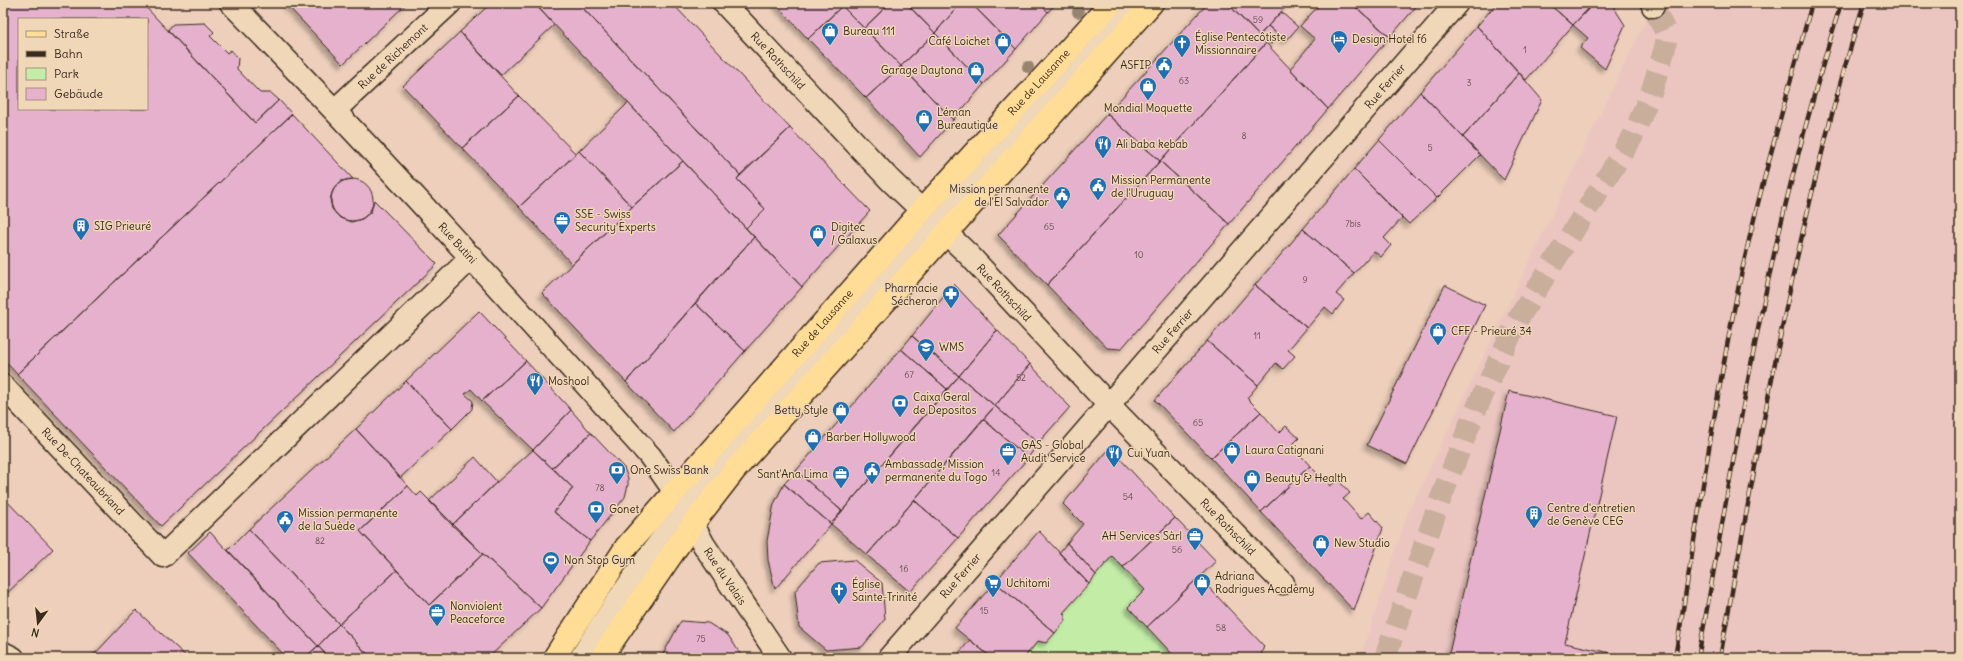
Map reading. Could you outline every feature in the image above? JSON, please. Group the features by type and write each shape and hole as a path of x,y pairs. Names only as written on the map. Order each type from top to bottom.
{"main road":[{"name":"Rue de Lausanne","path":"554,658 617,558 684,508 934,223 1110,3"},
{"path":"601,658 684,508 765,436 934,223 1152,3"}],"street":[{"name":"Rue Butini","path":"231,3 335,110 472,257 650,456 684,508"},
{"name":"Rue de Richemont","path":"335,110 450,3"},
{"name":"Rue Rothschild","path":"724,3 890,181 968,254 1109,405 1283,583"},
{"path":"934,223 1133,3"},
{"name":"Rue Ferrier","path":"889,658 1456,3"},
{"name":"Rue De-Chateaubriand","path":"3,386 163,556 472,257"},
{"path":"581,658 611,610 684,508"},
{"name":"Rue du Valais","path":"684,508 780,658"},
{"path":"3,653 13,658"}],"shaded area":[{"path":"1654,3 1960,3 1960,658 1360,658 1408,513"}],"green space":[{"path":"1112,556 1145,590 1128,607 1176,658 1024,658 1038,641 1046,643 1063,613"}],"building":[{"name":"SIG Prieuré","path":"3,3 142,3 255,123 279,100 292,114 17,374 3,359"},
{"path":"285,3 407,3 343,64"},
{"path":"491,3 534,3 554,25 501,75 460,32"},
{"path":"534,3 578,3 740,175 737,179 765,209 746,228"},
{"path":"578,3 672,3 790,128 740,175"},
{"path":"775,3 845,3 808,39"},
{"path":"845,3 882,3 886,7 864,28 842,6"},
{"path":"890,3 906,3 935,33 901,66 864,28"},
{"path":"906,3 961,3 935,33"},
{"path":"961,3 971,3 1016,49 984,84 935,33"},
{"path":"971,3 1039,3 1048,12 1016,49"},
{"path":"1039,3 1056,3 1048,12"},
{"path":"1208,3 1227,3 1266,43 1160,161 1107,114"},
{"path":"1227,3 1289,3 1259,36"},
{"name":"Design Hotel f6","path":"1321,3 1351,3 1390,37 1328,109 1290,69 1315,39 1300,26"},
{"path":"1351,3 1419,3 1390,37"},
{"path":"1497,3 1548,3 1573,25 1526,80 1477,26"},
{"path":"1548,3 1594,3 1573,25"},
{"path":"1594,3 1611,3 1625,25 1605,69 1580,48 1588,38 1573,25"},
{"path":"842,6 901,66 866,98 808,39"},
{"path":"1281,12 1298,27 1286,41 1268,26"},
{"path":"205,23 214,32 210,36 227,53 231,50 238,58 237,69 260,93 271,93 279,100 255,123 168,30 173,24"},
{"path":"1268,26 1279,36 1271,44 1260,34"},
{"path":"1477,26 1519,73 1463,137 1420,92"},
{"path":"460,32 519,96 462,148 403,86"},
{"path":"935,33 984,84 953,120 901,66"},
{"path":"1266,43 1328,109 1229,224 1160,161"},
{"path":"901,66 953,120 920,157 866,98"},
{"path":"1519,73 1542,100 1504,180 1463,137"},
{"path":"1420,92 1480,155 1437,198 1379,140"},
{"path":"519,96 576,154 519,207 462,148"},
{"path":"628,103 683,161 632,207 579,151"},
{"path":"292,114 353,179 341,181 333,190 330,199 332,209 340,218 351,222 362,219 371,212 374,200 437,264 161,526 17,374"},
{"path":"1107,114 1160,161 1047,285 998,235"},
{"path":"790,128 870,211 802,287 746,228 765,209 737,179"},
{"path":"1379,140 1437,198 1409,224 1354,169"},
{"path":"579,151 632,207 572,264 519,207"},
{"path":"683,161 754,237 626,382 542,293 632,207"},
{"path":"1160,161 1229,224 1121,349 1107,348 1047,285"},
{"path":"1354,169 1402,218 1384,238 1391,245 1381,257 1374,251 1354,273 1303,229"},
{"path":"348,179 356,179 364,182 370,188 373,200 370,212 364,218 356,221 348,221 340,218 334,212 331,204 331,196 334,188 340,182"},
{"path":"1303,229 1354,273 1336,294 1344,300 1333,314 1325,307 1307,328 1255,285"},
{"path":"754,237 802,287 745,351 695,303"},
{"path":"954,284 997,330 959,376 912,336"},
{"path":"1255,285 1307,328 1288,350 1295,356 1283,369 1276,363 1258,385 1207,341"},
{"path":"1445,285 1485,305 1407,464 1367,445"},
{"path":"695,303 745,351 674,432 626,382"},
{"path":"479,311 526,361 482,401 471,389 465,394 473,401 472,409 452,429 406,381"},
{"path":"997,330 1030,364 995,406 959,376"},
{"path":"912,336 959,376 947,389 901,349"},
{"path":"1207,341 1258,385 1247,398 1261,412 1211,458 1155,400"},
{"path":"901,349 947,389 842,511 796,471"},
{"path":"526,361 571,410 533,450 482,401"},
{"path":"1030,364 1070,407 1038,443 995,406"},
{"path":"959,376 995,406 867,555 831,524"},
{"path":"406,381 452,429 400,478 356,429"},
{"name":"Centre d'entretien de Genève CEG","path":"1509,391 1617,416 1565,643 1633,658 1448,658"},
{"path":"995,406 1038,443 1028,458 983,419"},
{"path":"571,410 591,433 552,468 533,450"},
{"path":"1261,412 1279,433 1286,426 1299,438 1292,445 1310,466 1261,512 1211,458"},
{"path":"983,419 1028,458 958,538 914,500"},
{"path":"356,429 408,486 360,531 397,570 339,624 249,529"},
{"path":"591,433 624,468 628,478 628,485 625,497 590,541 554,512 573,488 552,468"},
{"path":"1110,448 1175,518 1123,567 1112,556 1096,575 1067,543 1083,524 1063,504"},
{"path":"533,450 573,488 554,512 590,541 541,608 452,525"},
{"path":"475,457 497,482 452,525 429,501"},
{"path":"1310,466 1330,486 1338,480 1350,493 1343,499 1361,519 1369,512 1383,528 1354,611 1261,512"},
{"path":"796,471 842,511 831,524 784,484"},
{"path":"784,484 831,524 775,589 768,560 767,541 774,504"},
{"path":"408,486 417,496 421,492 483,554 429,605 360,531"},
{"path":"3,497 53,549 3,597"},
{"path":"914,500 958,538 910,592 867,555"},
{"path":"1175,518 1216,561 1147,627 1128,607 1145,590 1123,567"},
{"path":"249,529 339,624 318,646 228,550"},
{"path":"1039,531 1089,584 1063,613 1065,615 1065,621 1055,633 995,582"},
{"path":"210,532 318,646 304,658 287,658 188,553"},
{"path":"1067,543 1096,575 1089,584 1059,553"},
{"path":"483,554 541,608 488,658 371,658 339,624 397,570 429,605"},
{"path":"854,560 882,583 885,619 862,647 826,650 799,627 795,591 819,563"},
{"path":"1199,577 1264,646 1260,658 1176,658 1147,627"},
{"path":"995,582 1055,633 1046,643 1038,641 1024,658 992,658 955,628"},
{"path":"136,610 188,658 91,658"},
{"path":"681,621 708,623 728,635 743,658 661,658"},
{"path":"339,624 371,658 329,658 318,646"},
{"path":"970,640 992,658 955,658"},
{"path":"318,646 329,658 304,658"}],"tunnel":[{"path":"1385,658 1439,503 1473,416 1518,319 1633,136 1652,90 1665,48 1667,35 1653,6"}],"railway":[{"path":"1675,658 1714,421 1740,280 1765,176 1812,3"},
{"path":"1698,658 1757,332 1802,141 1841,3"},
{"path":"1720,658 1765,410 1800,246 1840,84 1864,3"}],"place":[{"name":"Bureau 111","path":"830,46"},
{"name":"Design Hotel f6","path":"1339,54"},
{"name":"Café Loichet","path":"1003,56"},
{"name":"Église Pentecôtiste Missionnaire","path":"1182,58"},
{"name":"ASFIP","path":"1164,80"},
{"name":"Garage Daytona","path":"976,85"},
{"name":"Mondial Moquette","path":"1148,101"},
{"name":"Léman Bureautique","path":"924,133"},
{"name":"Ali baba kebab","path":"1103,159"},
{"name":"Mission Permanente de l'Uruguay","path":"1098,201"},
{"name":"Mission permanente de l'El Salvador","path":"1062,210"},
{"name":"SSE - Swiss Security Experts","path":"562,235"},
{"name":"SIG Prieuré","path":"81,241"},
{"name":"Digitec / Galaxus","path":"818,248"},
{"name":"Pharmacie Sécheron","path":"951,309"},
{"name":"CFF - Prieuré 34","path":"1438,346"},
{"name":"WMS","path":"926,362"},
{"name":"Moshool","path":"535,396"},
{"name":"Caixa Geral de Depositos","path":"900,418"},
{"name":"Betty Style","path":"841,425"},
{"name":"Barber Hollywood","path":"813,452"},
{"name":"Laura Catignani","path":"1232,465"},
{"name":"GAS - Global Audit Service","path":"1008,466"},
{"name":"Cui Yuan","path":"1114,468"},
{"name":"One Swiss Bank","path":"617,485"},
{"name":"Ambassade, Mission permanente du Togo","path":"872,485"},
{"name":"Sant'Ana Lima","path":"841,489"},
{"name":"Beauty & Health","path":"1252,493"},
{"name":"Gonet","path":"596,524"},
{"name":"Centre d'entretien de Genève CEG","path":"1534,529"},
{"name":"Mission permanente de la Suède","path":"285,534"},
{"name":"AH Services Sàrl","path":"1195,551"},
{"name":"New Studio","path":"1321,558"},
{"name":"Non Stop Gym","path":"551,575"},
{"name":"Adriana Rodrigues Academy","path":"1202,597"},
{"name":"Uchitomi","path":"993,598"},
{"name":"Église Sainte-Trinité","path":"839,605"},
{"name":"Nonviolent Peaceforce","path":"437,627"}]}
